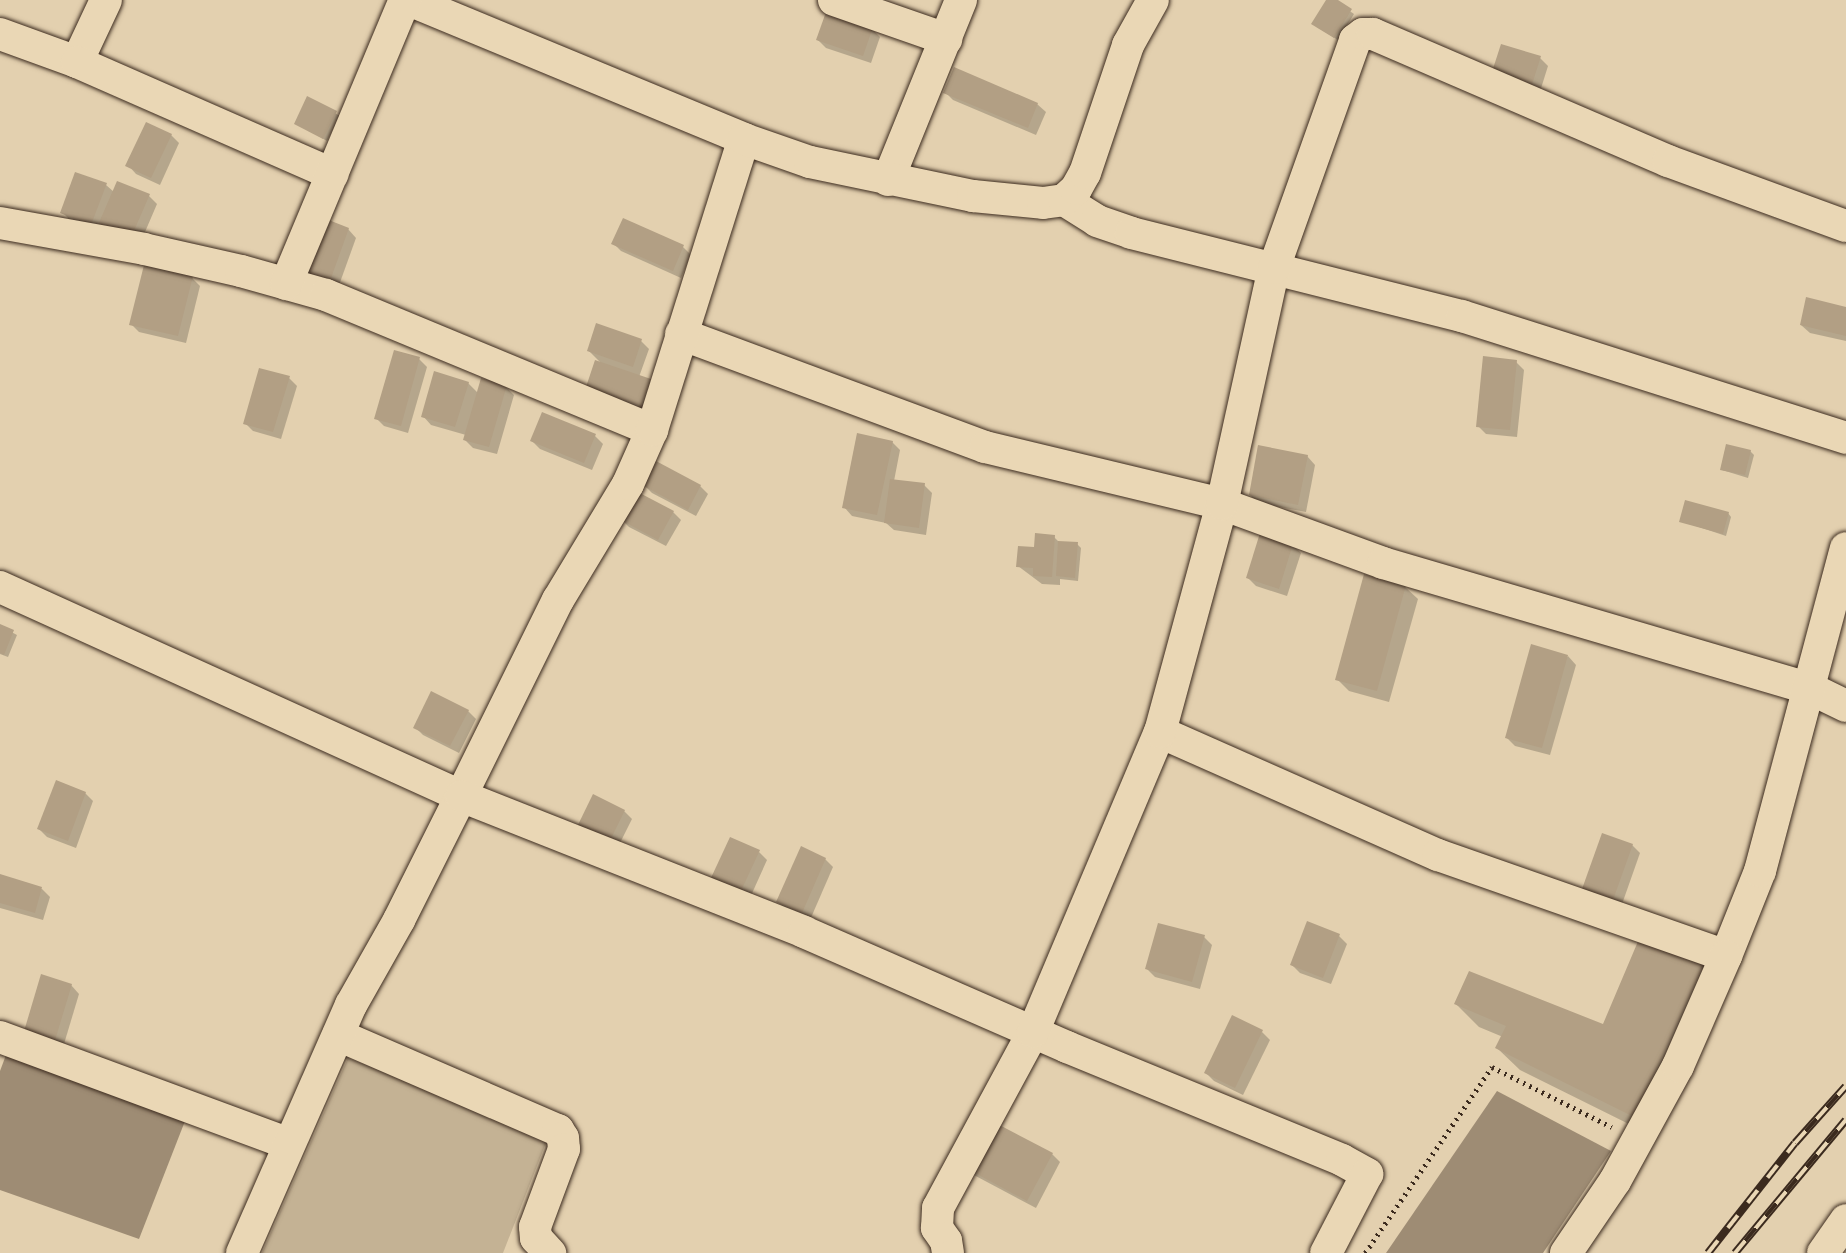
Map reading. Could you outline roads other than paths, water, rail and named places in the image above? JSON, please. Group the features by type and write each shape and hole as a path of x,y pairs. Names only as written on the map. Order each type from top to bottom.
{"street":[{"path":"77,62 106,0"},
{"path":"286,284 407,0 744,139 810,162 972,196 1043,203 1064,200 1076,189 1085,173 1128,45 1153,0"},
{"path":"888,180 961,0"},
{"path":"843,2 946,39"},
{"path":"0,34 77,62 332,174"},
{"path":"948,1253 946,1241 937,1228 944,1194 1033,1032 1160,732 1222,504 1274,268 1349,50 1363,34 1373,34 1668,161 1846,226"},
{"path":"242,1253 357,995 461,796 558,600 628,484 652,430 744,139"},
{"path":"1064,200 1097,221 1131,233 1462,316 1846,438"},
{"path":"0,223 144,249 326,295 652,430"},
{"path":"681,334 985,447 1222,504 1383,563 1809,688 1846,706"},
{"path":"1566,1253 1615,1181 1678,1066 1760,871 1846,548"},
{"path":"0,587 461,796 803,932 1033,1032 1342,1160 1371,1177 1326,1253"},
{"path":"1160,732 1438,855 1726,956"},
{"path":"338,1035 558,1130 563,1138 564,1149 535,1227 536,1238 550,1253"},
{"path":"0,1037 289,1144"},
{"path":"1823,1253 1846,1220"}],"railway":[{"path":"1708,1253 1795,1143 1846,1086"},
{"path":"1735,1253 1846,1120"}]}
